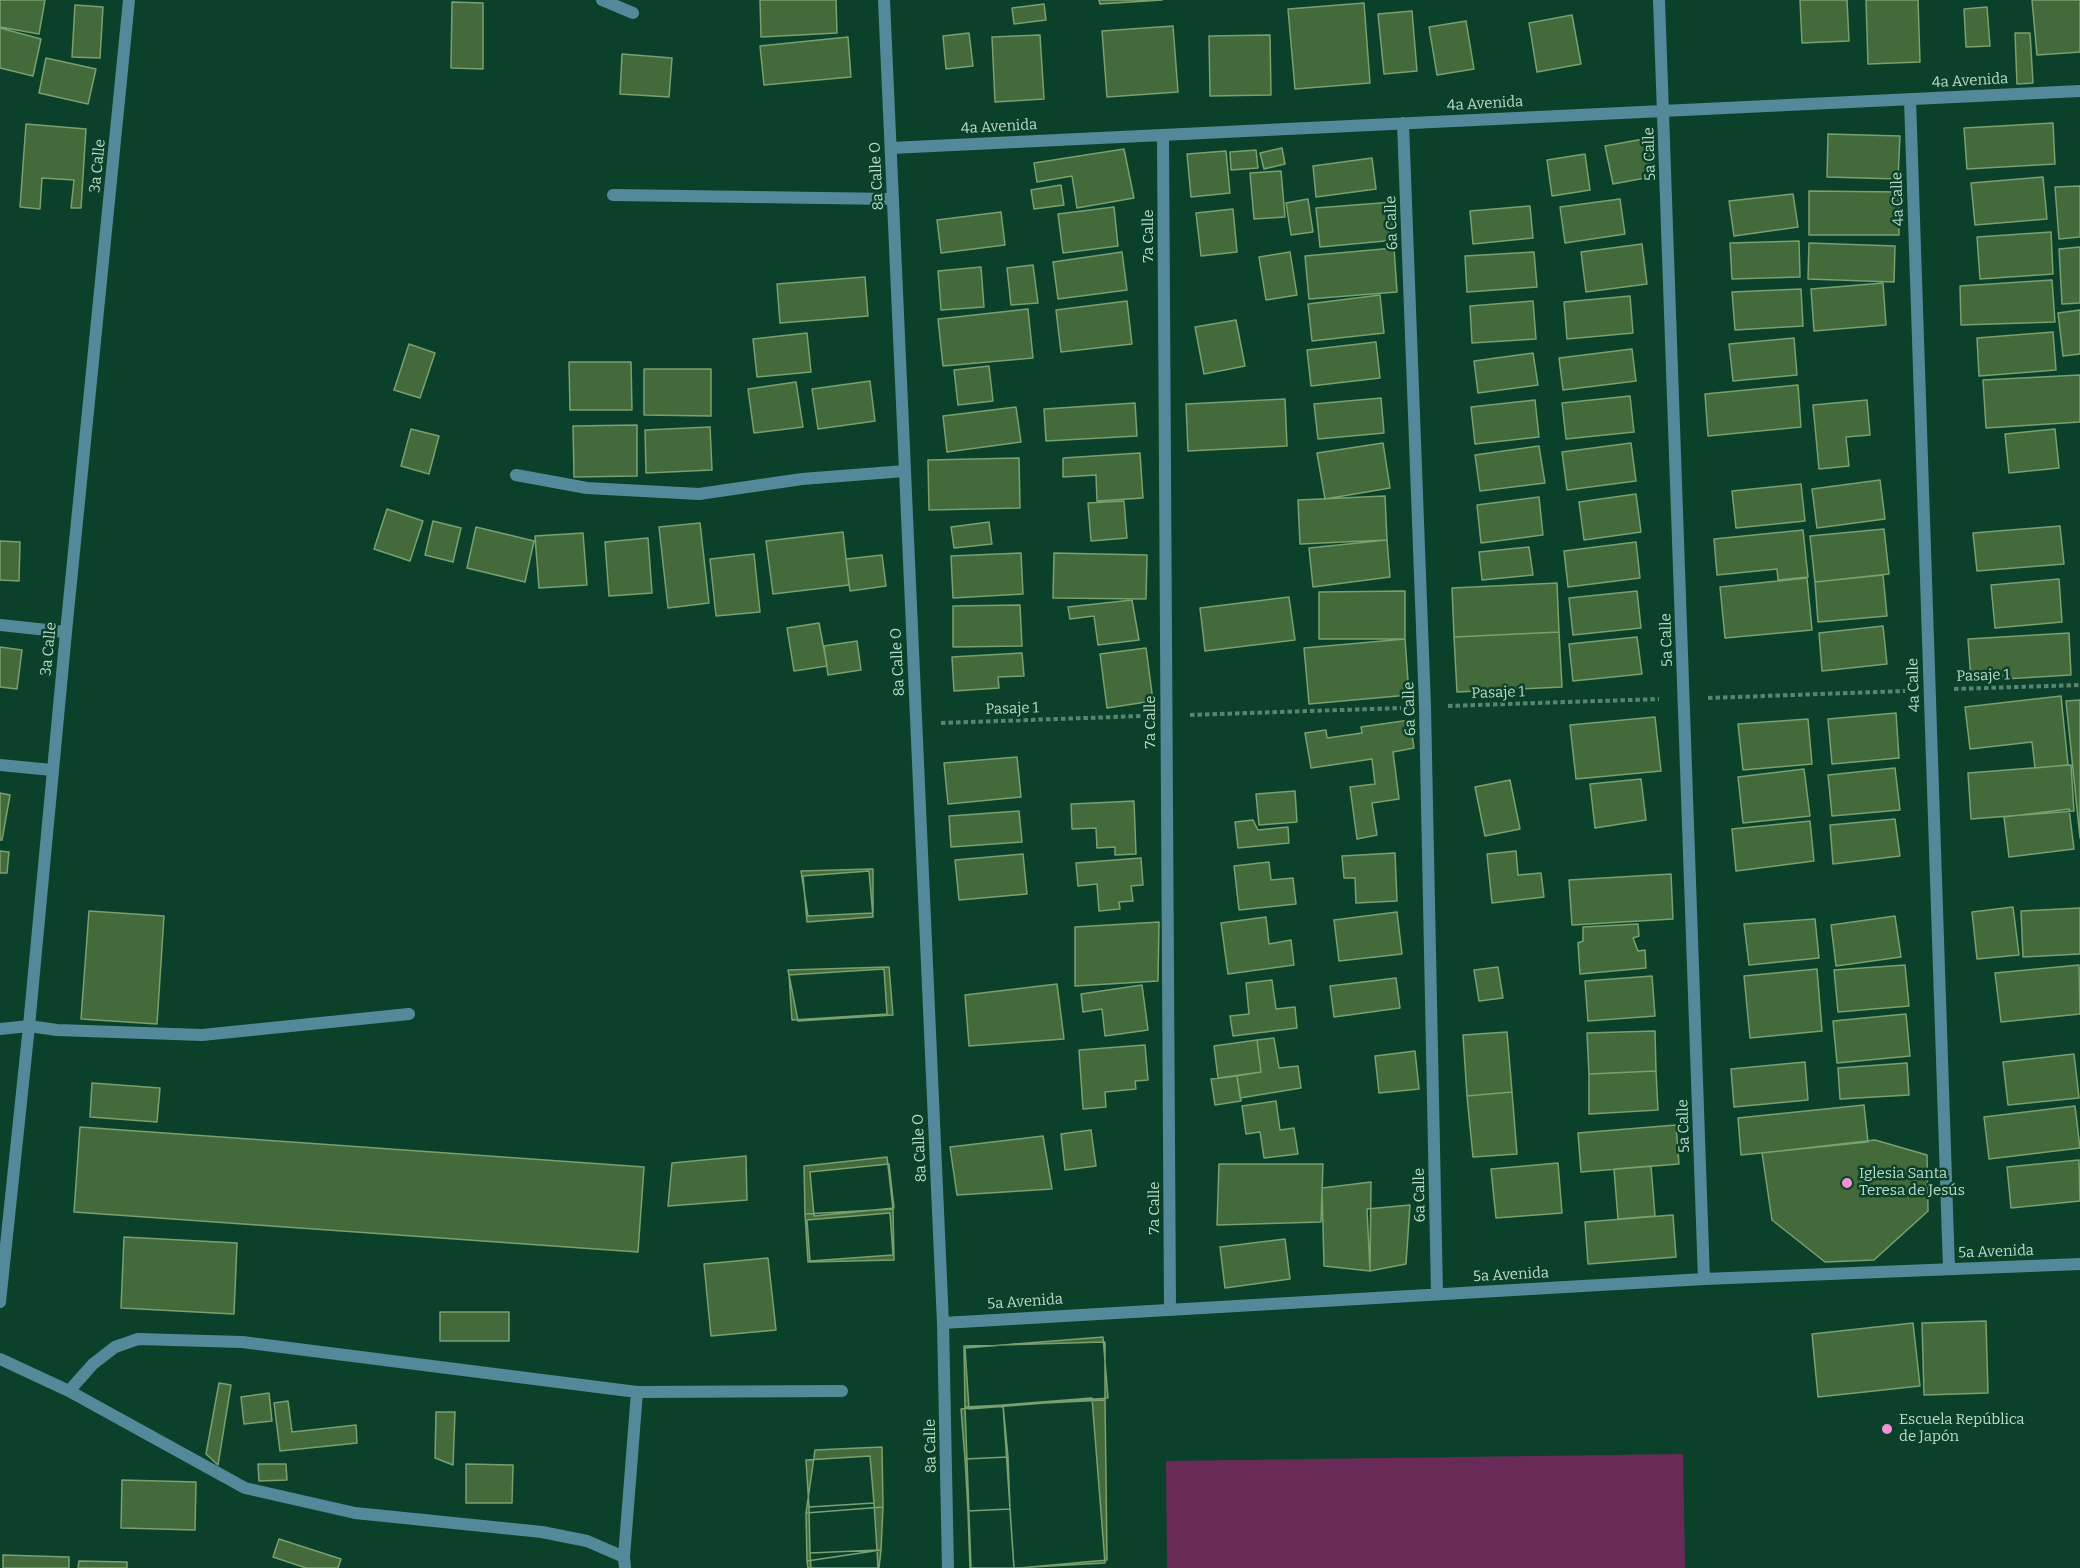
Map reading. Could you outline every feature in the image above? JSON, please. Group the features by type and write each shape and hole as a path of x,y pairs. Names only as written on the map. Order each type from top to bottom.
{"street":[{"name":"3a Calle","path":"0,1302 3,1248 29,1026 52,770 129,0"},
{"path":"602,0 633,14"},
{"name":"8a Calle O","path":"884,0 943,1323"},
{"name":"5a Calle","path":"1659,0 1704,1279"},
{"name":"4a Avenida","path":"891,148 2080,91"},
{"name":"4a Calle","path":"1910,99 1949,1269"},
{"name":"6a Calle","path":"1403,123 1425,707 1437,1294"},
{"name":"7a Calle","path":"1163,135 1170,1308"},
{"path":"613,195 893,199"},
{"path":"516,475 587,488 699,494 802,479 905,471"},
{"path":"0,625 66,632"},
{"path":"0,765 52,770"},
{"path":"0,1029 29,1026 57,1030 202,1035 409,1014"},
{"name":"5a Avenida","path":"943,1323 1170,1308 1704,1279 2080,1264"},
{"name":"8a Calle","path":"943,1323 948,1568"},
{"path":"69,1391 93,1364 115,1347 138,1339 242,1342 637,1392 842,1391"},
{"path":"0,1359 69,1391 245,1488 355,1513 542,1532 587,1541 625,1562 637,1392"}],"path":[{"name":"Pasaje 1","path":"916,724 2080,685"}],"shaded area":[{"path":"1683,1454 1685,1568 1167,1568 1166,1461"}],"building":[{"path":"0,0 45,0 39,34 0,27"},
{"path":"760,0 836,0 837,33 761,37"},
{"path":"1099,0 1162,0 1100,4"},
{"path":"1800,0 1847,0 1849,41 1802,43"},
{"path":"1866,0 1918,0 1920,62 1868,64"},
{"path":"2032,0 2080,0 2080,52 2037,55"},
{"path":"452,2 483,3 483,69 451,68"},
{"path":"1364,3 1370,83 1295,89 1288,9"},
{"path":"1044,4 1046,20 1014,24 1012,8"},
{"path":"75,5 103,7 100,58 72,57"},
{"path":"1987,7 1990,46 1966,47 1964,9"},
{"path":"1412,11 1417,71 1384,74 1378,14"},
{"path":"1572,15 1581,64 1537,72 1529,23"},
{"path":"1466,21 1474,69 1437,75 1429,27"},
{"path":"1173,26 1178,92 1107,97 1102,31"},
{"path":"0,28 41,39 33,76 0,68"},
{"path":"969,33 973,66 946,69 943,36"},
{"path":"2015,33 2030,33 2033,83 2017,84"},
{"path":"1040,35 1044,99 995,102 992,37"},
{"path":"1270,35 1271,95 1210,96 1209,36"},
{"path":"848,37 851,77 764,85 760,46"},
{"path":"622,54 672,58 669,97 620,94"},
{"path":"46,58 96,69 88,104 39,93"},
{"path":"2053,123 2055,164 1967,169 1964,128"},
{"path":"26,124 86,129 81,208 71,208 74,180 42,178 40,209 20,207"},
{"path":"1828,134 1900,136 1898,179 1827,177"},
{"path":"1649,138 1656,176 1613,184 1605,146"},
{"path":"1282,148 1285,164 1264,169 1260,153"},
{"path":"1124,149 1134,198 1077,208 1072,176 1037,182 1034,163"},
{"path":"1256,150 1258,168 1231,170 1230,152"},
{"path":"1226,151 1230,193 1191,197 1187,154"},
{"path":"1585,154 1590,190 1552,196 1547,160"},
{"path":"1372,158 1376,189 1316,197 1313,166"},
{"path":"1281,171 1285,217 1254,219 1250,173"},
{"path":"2043,177 2047,219 1975,225 1971,183"},
{"path":"1061,185 1064,205 1034,209 1031,190"},
{"path":"2080,186 2080,237 2059,239 2055,187"},
{"path":"1809,191 1899,192 1899,235 1809,235"},
{"path":"1793,194 1798,227 1734,236 1729,201"},
{"path":"1308,199 1313,232 1291,235 1286,203"},
{"path":"1620,199 1625,234 1565,243 1560,207"},
{"path":"1393,202 1396,240 1320,247 1316,208"},
{"path":"1530,206 1533,238 1473,244 1470,211"},
{"path":"1114,207 1118,246 1063,253 1058,214"},
{"path":"1233,209 1237,252 1201,256 1196,213"},
{"path":"1001,212 1005,245 941,253 937,220"},
{"path":"2051,232 2053,274 1980,279 1977,237"},
{"path":"1799,241 1800,277 1732,279 1730,243"},
{"path":"1809,243 1895,246 1894,282 1808,279"},
{"path":"1642,244 1647,284 1586,292 1581,252"},
{"path":"2080,247 2080,303 2062,304 2059,249"},
{"path":"1394,248 1397,292 1309,299 1305,256"},
{"path":"1122,252 1127,290 1058,299 1053,262"},
{"path":"1290,252 1297,295 1266,300 1259,257"},
{"path":"1534,252 1537,287 1467,292 1465,256"},
{"path":"1033,265 1038,303 1011,305 1007,268"},
{"path":"981,267 984,307 941,310 938,271"},
{"path":"865,277 868,316 780,323 777,284"},
{"path":"2052,280 2055,322 1961,325 1960,286"},
{"path":"1883,283 1886,325 1814,331 1811,289"},
{"path":"1801,289 1803,326 1735,330 1732,292"},
{"path":"1380,295 1384,333 1312,341 1308,304"},
{"path":"1630,296 1633,333 1567,339 1564,302"},
{"path":"1127,301 1132,344 1061,352 1056,310"},
{"path":"1533,301 1536,339 1472,343 1470,306"},
{"path":"1028,309 1033,358 943,366 938,319"},
{"path":"2080,310 2080,354 2063,356 2058,313"},
{"path":"1236,320 1245,366 1204,374 1195,327"},
{"path":"2053,332 2056,370 1979,376 1977,338"},
{"path":"807,333 811,372 757,377 753,339"},
{"path":"1794,338 1797,375 1733,381 1729,344"},
{"path":"1376,342 1380,378 1311,386 1307,350"},
{"path":"409,344 435,353 420,398 394,390"},
{"path":"1632,349 1636,381 1563,390 1559,358"},
{"path":"1533,353 1538,385 1478,393 1474,361"},
{"path":"569,362 631,362 632,410 570,410"},
{"path":"989,366 993,401 958,405 954,370"},
{"path":"644,369 711,369 711,416 644,415"},
{"path":"2080,375 2080,422 1986,428 1983,380"},
{"path":"870,381 875,421 818,429 812,389"},
{"path":"796,382 803,427 754,433 748,389"},
{"path":"1798,385 1801,427 1708,436 1705,394"},
{"path":"1630,396 1634,432 1566,439 1562,403"},
{"path":"1381,398 1384,433 1318,439 1314,404"},
{"path":"1285,399 1287,446 1188,451 1186,404"},
{"path":"1535,400 1539,437 1475,444 1471,407"},
{"path":"1867,400 1870,435 1846,437 1849,466 1819,469 1813,405"},
{"path":"1135,403 1137,436 1046,441 1044,409"},
{"path":"1016,407 1021,442 947,452 943,416"},
{"path":"637,425 637,476 574,477 573,426"},
{"path":"710,427 712,470 646,473 645,430"},
{"path":"411,429 439,436 429,474 401,466"},
{"path":"2055,429 2059,468 2009,473 2005,434"},
{"path":"1383,443 1390,488 1325,499 1317,453"},
{"path":"1631,443 1636,481 1567,490 1562,452"},
{"path":"1539,446 1545,483 1480,491 1475,455"},
{"path":"1140,453 1143,498 1097,501 1096,475 1063,477 1063,458"},
{"path":"1019,458 1020,508 929,510 928,460"},
{"path":"1880,480 1885,519 1817,528 1812,489"},
{"path":"1801,484 1805,521 1736,528 1732,491"},
{"path":"1636,494 1641,532 1584,540 1579,502"},
{"path":"1385,496 1387,540 1300,544 1298,500"},
{"path":"1539,497 1543,535 1481,543 1477,505"},
{"path":"1124,501 1127,538 1091,541 1088,503"},
{"path":"387,509 423,521 410,561 374,549"},
{"path":"433,521 461,528 453,562 425,555"},
{"path":"989,522 992,544 954,548 951,527"},
{"path":"700,523 709,603 668,608 659,527"},
{"path":"2060,526 2064,564 1977,571 1973,533"},
{"path":"476,527 534,541 525,582 467,568"},
{"path":"1884,529 1889,574 1815,582 1810,536"},
{"path":"1803,530 1808,577 1778,580 1777,569 1717,575 1714,539"},
{"path":"843,532 849,585 773,594 766,541"},
{"path":"583,533 587,585 539,588 535,536"},
{"path":"648,538 652,593 609,596 605,542"},
{"path":"1387,540 1390,577 1313,587 1309,548"},
{"path":"0,541 20,542 19,581 0,580"},
{"path":"1636,542 1640,578 1568,587 1564,551"},
{"path":"1529,547 1533,575 1482,580 1479,552"},
{"path":"1021,553 1023,594 953,598 951,556"},
{"path":"1054,553 1147,555 1146,599 1053,598"},
{"path":"754,554 760,612 716,616 710,559"},
{"path":"882,555 886,586 850,591 846,559"},
{"path":"1883,575 1887,616 1818,622 1815,582"},
{"path":"1807,578 1812,630 1725,638 1720,587"},
{"path":"2059,579 2062,622 1995,628 1991,585"},
{"path":"1557,583 1559,632 1454,637 1452,588"},
{"path":"1405,591 1405,639 1319,639 1319,592"},
{"path":"1637,591 1641,628 1573,635 1569,598"},
{"path":"1289,597 1295,640 1205,651 1200,608"},
{"path":"1132,600 1139,640 1098,645 1094,616 1070,619 1068,607"},
{"path":"1020,605 1022,646 953,647 953,606"},
{"path":"819,623 827,666 794,671 787,628"},
{"path":"1883,626 1887,664 1822,671 1819,633"},
{"path":"1559,632 1562,687 1457,692 1454,637"},
{"path":"2069,633 2071,675 1971,681 1968,639"},
{"path":"1637,637 1642,674 1573,681 1569,644"},
{"path":"1405,639 1409,695 1309,704 1304,648"},
{"path":"857,641 861,670 828,675 824,646"},
{"path":"0,647 22,650 17,689 0,687"},
{"path":"1146,648 1153,701 1107,708 1100,654"},
{"path":"1022,653 1024,676 998,677 999,688 954,691 952,657"},
{"path":"2061,696 2068,765 2035,768 2032,742 1970,749 1965,707"},
{"path":"2080,700 2080,838 2066,701"},
{"path":"1896,713 1899,758 1832,764 1828,719"},
{"path":"1655,717 1661,771 1576,779 1570,725"},
{"path":"1808,719 1812,764 1743,770 1738,724"},
{"path":"1410,720 1414,748 1393,752 1399,799 1372,803 1377,835 1357,839 1350,787 1375,784 1372,759 1311,768 1305,733 1326,730 1327,738 1362,733 1361,727"},
{"path":"1017,757 1021,797 948,804 944,763"},
{"path":"2071,765 2074,811 1971,819 1968,773"},
{"path":"1895,768 1900,810 1832,816 1828,775"},
{"path":"1804,769 1810,816 1743,823 1738,777"},
{"path":"1641,779 1646,820 1595,828 1590,784"},
{"path":"1510,780 1520,829 1485,836 1475,787"},
{"path":"1295,791 1297,822 1259,825 1256,794"},
{"path":"0,793 10,795 2,840 0,840"},
{"path":"1134,801 1136,854 1115,855 1115,847 1097,848 1096,828 1072,829 1071,804"},
{"path":"2069,809 2074,849 2009,857 2004,817"},
{"path":"1019,811 1022,842 951,847 949,816"},
{"path":"1895,819 1900,856 1833,864 1830,825"},
{"path":"1253,820 1258,830 1288,827 1289,843 1238,848 1235,822"},
{"path":"1810,821 1814,861 1736,871 1732,829"},
{"path":"0,851 9,852 7,873 0,873"},
{"path":"1516,851 1518,875 1541,873 1544,897 1492,903 1487,854"},
{"path":"1395,853 1397,901 1356,903 1355,878 1344,878 1342,856"},
{"path":"1023,854 1027,894 959,900 955,860"},
{"path":"1141,858 1143,885 1131,886 1133,901 1119,902 1120,909 1099,911 1097,884 1078,886 1076,863"},
{"path":"1269,862 1271,880 1293,878 1296,904 1239,910 1234,866"},
{"path":"873,869 873,913 808,916 801,871"},
{"path":"869,871 873,917 807,922 803,876"},
{"path":"1671,874 1673,919 1572,925 1569,880"},
{"path":"2013,907 2019,955 1977,959 1972,912"},
{"path":"2080,908 2080,954 2023,957 2021,911"},
{"path":"89,911 164,916 157,1024 81,1019"},
{"path":"1397,912 1402,954 1339,961 1334,920"},
{"path":"1895,916 1901,957 1836,966 1831,925"},
{"path":"1266,917 1269,944 1291,940 1294,965 1228,974 1221,923"},
{"path":"1815,919 1819,958 1749,965 1744,924"},
{"path":"1159,922 1158,981 1075,986 1075,927"},
{"path":"1638,924 1639,936 1633,938 1638,951 1645,950 1646,968 1580,974 1578,943 1583,941 1583,927"},
{"path":"1905,965 1909,1006 1838,1012 1834,970"},
{"path":"2079,965 2080,1014 2001,1022 1995,973"},
{"path":"889,967 893,1015 798,1021 788,970"},
{"path":"1498,967 1503,998 1479,1001 1474,970"},
{"path":"884,969 887,1014 792,1020 789,975"},
{"path":"1817,969 1822,1031 1750,1038 1744,976"},
{"path":"1652,976 1655,1016 1588,1021 1585,981"},
{"path":"1396,978 1400,1008 1334,1017 1330,986"},
{"path":"1272,980 1276,1009 1295,1007 1297,1028 1233,1036 1230,1016 1249,1014 1246,983"},
{"path":"1057,984 1064,1039 969,1046 965,995"},
{"path":"1142,985 1148,1030 1105,1036 1102,1009 1083,1012 1081,994"},
{"path":"1906,1014 1910,1056 1837,1063 1833,1021"},
{"path":"1655,1031 1656,1071 1589,1074 1587,1033"},
{"path":"1507,1032 1512,1092 1467,1096 1463,1035"},
{"path":"1274,1038 1279,1068 1298,1066 1301,1088 1240,1098 1237,1076 1261,1072 1257,1040"},
{"path":"1257,1040 1261,1072 1218,1078 1214,1046"},
{"path":"1145,1045 1148,1080 1135,1081 1136,1089 1105,1092 1106,1107 1083,1109 1079,1050"},
{"path":"1415,1051 1419,1089 1379,1093 1375,1056"},
{"path":"2074,1054 2079,1098 2008,1105 2003,1062"},
{"path":"1805,1062 1808,1100 1734,1107 1731,1069"},
{"path":"1907,1063 1909,1095 1840,1099 1838,1068"},
{"path":"1656,1071 1658,1110 1589,1114 1589,1074"},
{"path":"1237,1076 1241,1101 1215,1105 1211,1079"},
{"path":"92,1083 160,1088 157,1122 90,1117"},
{"path":"1512,1092 1517,1154 1473,1157 1467,1096"},
{"path":"1276,1101 1280,1130 1294,1128 1298,1154 1264,1158 1260,1132 1246,1134 1242,1106"},
{"path":"1864,1105 1868,1142 1741,1155 1738,1118"},
{"path":"2075,1106 2080,1148 1989,1159 1984,1117"},
{"path":"1676,1125 1679,1164 1581,1172 1578,1133"},
{"path":"80,1127 644,1167 638,1252 74,1212"},
{"path":"1091,1130 1096,1166 1065,1170 1061,1134"},
{"path":"1043,1136 1052,1189 957,1195 950,1147"},
{"name":"Iglesia Santa Teresa de Jesús","path":"1875,1140 1927,1155 1928,1211 1874,1260 1825,1262 1772,1220 1762,1153"},
{"path":"746,1156 747,1200 668,1206 672,1163"},
{"path":"887,1157 893,1209 805,1214 804,1166"},
{"path":"2079,1160 2080,1201 2011,1208 2007,1167"},
{"path":"1558,1163 1562,1213 1496,1218 1491,1169"},
{"path":"889,1164 894,1208 814,1216 810,1172"},
{"path":"1219,1164 1323,1164 1321,1222 1217,1225"},
{"path":"1651,1166 1655,1216 1618,1219 1614,1169"},
{"path":"1371,1182 1370,1271 1324,1266 1322,1188"},
{"path":"1410,1205 1406,1264 1370,1271 1367,1209"},
{"path":"893,1209 894,1260 808,1262 805,1214"},
{"path":"890,1213 893,1255 810,1261 807,1220"},
{"path":"1673,1215 1676,1257 1588,1264 1585,1222"},
{"path":"124,1237 237,1243 234,1314 121,1308"},
{"path":"1285,1239 1290,1279 1225,1288 1220,1247"},
{"path":"768,1258 776,1330 711,1336 704,1264"},
{"path":"440,1312 509,1312 509,1341 440,1341"},
{"path":"1986,1321 1988,1393 1924,1395 1922,1323"},
{"path":"1913,1323 1920,1386 1818,1397 1812,1334"},
{"path":"1103,1337 1108,1398 969,1409 965,1348"},
{"path":"1105,1342 1105,1400 965,1407 964,1346"},
{"path":"219,1383 231,1385 218,1465 206,1454"},
{"path":"269,1393 272,1421 244,1424 241,1397"},
{"path":"1092,1398 1105,1563 1014,1568 1003,1405"},
{"path":"1105,1400 1107,1560 1019,1568 971,1568 965,1407"},
{"path":"288,1401 292,1432 356,1425 357,1443 280,1451 274,1403"},
{"path":"1003,1405 1008,1457 965,1459 961,1409"},
{"path":"436,1412 455,1412 453,1465 435,1458"},
{"path":"882,1447 883,1507 806,1513 815,1450"},
{"path":"870,1456 874,1503 809,1507 806,1460"},
{"path":"1008,1457 1010,1509 968,1511 965,1459"},
{"path":"258,1464 286,1464 287,1480 259,1481"},
{"path":"466,1464 513,1465 512,1503 466,1503"},
{"path":"122,1480 196,1482 195,1530 121,1528"},
{"path":"874,1503 877,1550 810,1553 809,1507"},
{"path":"883,1507 881,1550 807,1561 806,1513"},
{"path":"1010,1509 1014,1568 970,1568 968,1511"},
{"path":"279,1539 341,1559 338,1568 306,1568 273,1557"},
{"path":"877,1550 878,1568 811,1568 810,1553"},
{"path":"881,1550 879,1568 808,1568 807,1561"},
{"path":"3,1555 69,1557 69,1568 3,1568"},
{"path":"79,1561 127,1562 127,1568 78,1568"}],"place":[{"name":"Iglesia Santa Teresa de Jesús","path":"1847,1183"},
{"name":"Escuela República de Japón","path":"1887,1429"}]}
